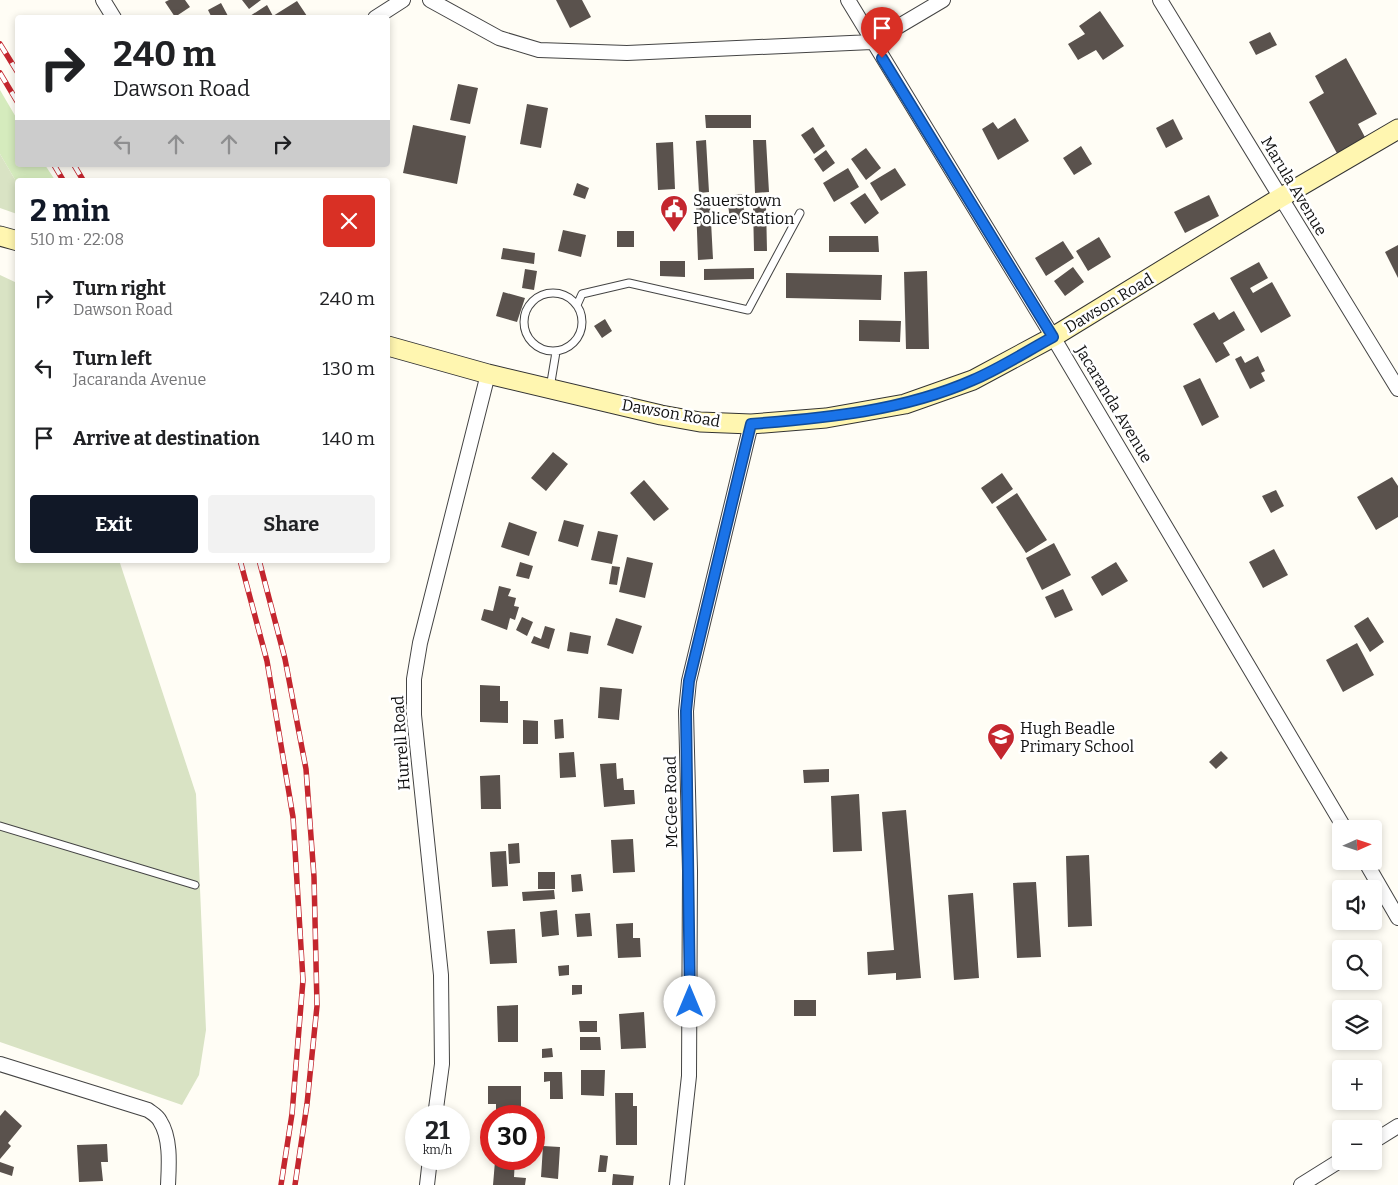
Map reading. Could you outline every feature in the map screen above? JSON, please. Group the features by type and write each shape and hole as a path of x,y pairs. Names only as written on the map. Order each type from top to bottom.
{"street":[{"path":"103,0 112,15"},
{"path":"380,15 404,0"},
{"path":"430,0 498,38 539,50 627,53 872,42 943,0"},
{"name":"Jacaranda Avenue","path":"848,0 1053,337 1340,820"},
{"name":"Marula Avenue","path":"1160,0 1398,389"},
{"name":"Dawson Road","path":"390,347 488,374 671,417 700,422 751,424 826,418 905,404 973,380 1053,337 1280,198 1398,129"},
{"path":"0,236 15,240"},
{"name":"Hurrell Road","path":"436,1105 442,1064 441,975 414,715 414,678 420,643 488,374"},
{"name":"McGee Road","path":"677,1185 689,1076 690,871 686,711 689,681 751,424"},
{"path":"1370,870 1398,916"},
{"path":"0,1064 148,1110 160,1119 165,1134 169,1161 168,1185"},
{"path":"1382,1136 1398,1126"},
{"path":"1301,1185 1332,1166"},
{"path":"427,1185 429,1170"}],"lane":[{"path":"577,305 582,294 629,283 748,310 800,213"},
{"path":"556,293 568,297 577,305 582,322 577,340 567,348 556,352 543,351 532,344 525,334 523,322 526,310 533,300 544,294 556,293"},
{"path":"550,389 556,352"},
{"path":"0,826 195,885"}],"green space":[{"path":"0,90 15,116 15,167 46,167 54,178 15,178 15,180 0,154"},
{"path":"0,154 15,180 15,213 0,208"},
{"path":"0,275 15,282 15,563 120,563 196,794 206,1030 199,1075 182,1105 0,1042"}],"building":[{"path":"169,0 185,0 190,7 178,15 174,15 165,2"},
{"path":"242,0 261,0 249,9"},
{"path":"556,0 582,0 591,17 570,28"},
{"path":"297,1 306,15 275,15"},
{"path":"221,3 227,15 210,15 208,10"},
{"path":"267,5 272,15 252,15"},
{"path":"1100,11 1124,46 1103,60 1096,50 1078,60 1068,44 1085,34 1079,26"},
{"path":"1270,32 1277,45 1256,55 1249,42"},
{"path":"1346,58 1377,114 1358,124 1367,141 1339,157 1309,102 1324,93 1315,76"},
{"path":"458,84 478,88 470,124 450,120"},
{"path":"527,104 548,108 541,148 520,144"},
{"path":"705,115 751,115 751,128 706,128"},
{"path":"1015,118 1029,141 998,160 982,129 993,122 998,129"},
{"path":"1173,119 1183,139 1166,148 1156,128"},
{"path":"413,125 466,136 457,184 403,173"},
{"path":"813,127 825,146 814,154 801,135"},
{"path":"706,140 709,192 699,193 696,141"},
{"path":"753,140 766,140 769,192 755,193"},
{"path":"673,142 675,189 658,190 656,143"},
{"path":"1081,146 1092,164 1074,175 1063,158"},
{"path":"866,148 881,168 866,180 851,159"},
{"path":"826,150 835,163 823,172 814,159"},
{"path":"848,168 859,187 834,202 823,183"},
{"path":"895,168 906,185 881,201 870,183"},
{"path":"577,183 589,188 585,199 573,195"},
{"path":"865,193 879,213 865,224 850,203"},
{"path":"742,194 745,219 730,220 727,196"},
{"path":"1209,195 1219,216 1185,233 1174,212"},
{"path":"710,202 713,259 698,260 696,203"},
{"path":"766,204 767,251 754,251 753,205"},
{"path":"563,230 586,235 581,257 558,251"},
{"path":"617,231 634,231 634,247 617,247"},
{"path":"829,236 878,236 879,252 829,252"},
{"path":"1099,237 1111,257 1088,271 1076,251"},
{"path":"1063,241 1074,258 1046,276 1035,258"},
{"path":"1398,245 1398,278 1385,252"},
{"path":"503,248 535,253 534,264 501,259"},
{"path":"660,261 685,261 685,277 660,276"},
{"path":"1259,262 1268,278 1250,288 1253,293 1272,282 1291,316 1261,333 1230,278"},
{"path":"1073,267 1084,282 1065,296 1054,281"},
{"path":"754,268 754,279 704,280 704,269"},
{"path":"525,269 537,271 534,290 522,288"},
{"path":"927,271 929,349 906,349 904,272"},
{"path":"786,273 882,275 881,300 786,298"},
{"path":"503,292 525,298 517,322 496,316"},
{"path":"1234,311 1245,330 1223,343 1230,355 1216,363 1193,324 1214,312 1219,320"},
{"path":"605,319 612,331 602,338 594,326"},
{"path":"859,320 901,321 900,342 859,341"},
{"path":"1241,356 1245,363 1258,356 1265,371 1261,373 1265,381 1250,389 1235,359"},
{"path":"1200,378 1219,417 1202,426 1183,386"},
{"path":"553,452 568,464 546,491 531,478"},
{"path":"1002,473 1013,489 992,504 981,488"},
{"path":"1392,477 1398,486 1398,517 1376,530 1357,497"},
{"path":"644,480 669,509 654,521 630,493"},
{"path":"1276,490 1284,506 1271,513 1262,496"},
{"path":"1017,493 1047,540 1026,553 996,507"},
{"path":"564,520 584,525 578,547 558,541"},
{"path":"509,522 537,532 529,556 501,547"},
{"path":"598,531 618,535 612,564 591,560"},
{"path":"1054,543 1071,575 1042,590 1026,558"},
{"path":"1274,549 1288,575 1263,588 1249,562"},
{"path":"627,557 653,563 645,598 619,592"},
{"path":"520,562 533,566 529,579 516,576"},
{"path":"1116,562 1128,581 1102,596 1091,577"},
{"path":"612,566 620,567 617,585 609,584"},
{"path":"499,586 511,589 508,596 516,598 514,606 519,607 515,620 510,618 507,630 481,620 484,609 493,611"},
{"path":"1063,589 1073,610 1055,618 1045,597"},
{"path":"522,617 533,622 527,636 516,630"},
{"path":"1368,617 1384,642 1370,652 1354,626"},
{"path":"616,618 642,626 633,654 607,645"},
{"path":"545,626 555,629 549,649 531,643 534,636 541,639"},
{"path":"570,632 591,636 588,654 567,651"},
{"path":"1357,643 1374,675 1343,692 1326,660"},
{"path":"480,685 500,686 500,701 508,701 508,723 480,722"},
{"path":"600,687 622,689 619,720 598,718"},
{"path":"563,719 564,738 555,739 554,720"},
{"path":"523,720 538,721 538,744 523,744"},
{"path":"1221,751 1228,758 1216,769 1209,762"},
{"path":"574,752 576,777 560,778 559,753"},
{"path":"616,763 617,779 623,778 624,790 634,790 635,804 604,807 600,764"},
{"path":"829,769 829,782 804,783 803,770"},
{"path":"500,775 501,809 481,809 480,776"},
{"path":"859,794 862,851 833,852 831,796"},
{"path":"906,810 921,978 896,980 896,973 868,975 867,952 894,950 882,812"},
{"path":"633,839 635,872 613,873 611,840"},
{"path":"519,843 520,863 509,864 508,844"},
{"path":"506,851 508,886 492,887 490,852"},
{"path":"1089,855 1092,926 1068,927 1066,856"},
{"path":"538,872 555,872 555,889 538,889"},
{"path":"581,874 583,891 572,892 571,875"},
{"path":"1036,882 1041,957 1017,958 1013,883"},
{"path":"554,890 555,899 523,901 522,892"},
{"path":"973,893 979,978 954,980 948,895"},
{"path":"557,910 559,935 542,937 540,912"},
{"path":"590,913 592,936 577,937 575,914"},
{"path":"633,923 633,938 640,938 641,957 618,958 616,924"},
{"path":"515,929 517,963 490,964 487,931"},
{"path":"569,965 569,975 559,976 558,966"},
{"path":"572,985 582,985 582,994 572,995"},
{"path":"794,1000 816,1000 816,1016 794,1016"},
{"path":"518,1005 518,1042 498,1042 497,1006"},
{"path":"644,1012 646,1048 621,1049 619,1014"},
{"path":"579,1021 597,1021 597,1032 580,1032"},
{"path":"580,1037 600,1037 601,1050 580,1050"},
{"path":"552,1048 553,1057 542,1058 542,1049"},
{"path":"581,1070 605,1070 604,1096 581,1095"},
{"path":"544,1072 562,1072 563,1099 550,1099 550,1081 544,1082"},
{"path":"488,1086 521,1086 521,1105 488,1104"},
{"path":"615,1093 633,1093 633,1106 637,1106 637,1145 616,1145"},
{"path":"5,1110 22,1126 8,1143 11,1146 0,1159 0,1116"},
{"path":"107,1144 108,1162 101,1162 103,1181 79,1182 77,1145"},
{"path":"545,1146 560,1147 558,1179 541,1177 541,1170 545,1170"},
{"path":"600,1155 608,1156 606,1172 598,1172"},
{"path":"0,1162 14,1167 12,1176 0,1172"},
{"path":"494,1170 514,1170 514,1177 526,1178 525,1185 493,1185"},
{"path":"613,1174 634,1176 633,1185 612,1185"}],"railway":[{"path":"0,44 15,68"},
{"path":"0,73 15,98"},
{"path":"55,167 62,178"},
{"path":"75,167 82,178"},
{"path":"241,563 267,661 293,817 303,980 292,1114 281,1185"},
{"path":"260,563 285,659 306,769 314,877 317,1006 307,1104 295,1185"}],"place":[{"name":"Sauerstown Police Station","path":"674,233"},
{"name":"Hugh Beadle Primary School","path":"1001,761"}],"route":[{"path":"690,1002 690,871 686,711 689,681 751,424 826,418 905,404 973,380 1053,337 882,58"}]}
